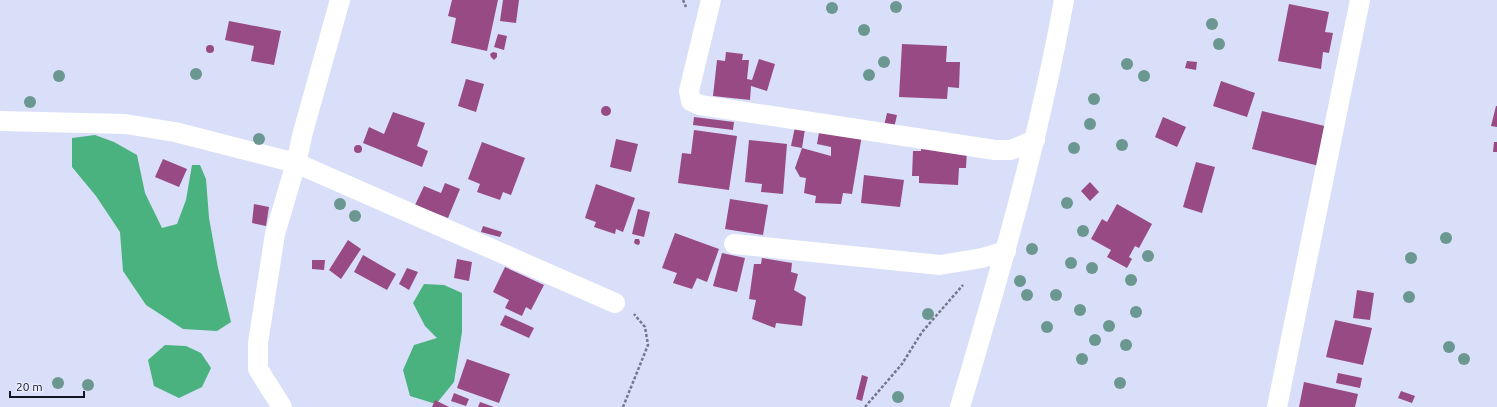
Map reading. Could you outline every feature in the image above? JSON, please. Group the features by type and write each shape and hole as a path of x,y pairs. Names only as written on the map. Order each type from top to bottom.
{"street":[{"path":"282,407 258,369 258,343 276,234 340,0"},
{"path":"711,0 689,91 691,100 700,105 995,150 1011,150 1035,140"},
{"path":"960,407 1006,251 1035,140 1064,0"},
{"path":"1277,407 1360,0"},
{"path":"0,121 125,124 175,132 296,163 615,303"},
{"path":"734,244 940,265 982,258 1006,251"}],"path":[{"path":"865,407 902,364 922,332 970,277 982,258"},
{"path":"615,303 636,315 645,327 648,345 623,407"}],"green space":[{"path":"95,135 114,142 137,155 145,193 162,228 177,224 186,200 192,165 200,165 206,179 209,218 218,268 231,322 217,331 183,329 146,305 123,271 120,232 96,196 72,167 72,138"},
{"path":"424,284 444,285 462,293 462,332 454,382 436,404 410,396 403,370 414,345 437,338 425,326 413,303"},
{"path":"165,345 186,346 201,353 211,368 202,387 179,398 154,386 148,360"}],"building":[{"path":"452,0 498,0 487,51 451,43 456,18 448,16"},
{"path":"503,0 519,0 516,23 500,21"},
{"path":"1289,4 1329,12 1325,32 1333,33 1329,53 1323,52 1321,69 1278,61"},
{"path":"229,21 281,31 274,65 251,61 254,46 225,40"},
{"path":"498,34 507,36 504,50 494,47"},
{"path":"902,44 947,46 946,62 960,62 959,88 948,87 947,99 899,97"},
{"path":"208,45 212,45 214,49 212,53 208,53 206,51 206,47"},
{"path":"493,52 497,53 497,57 494,60 490,54"},
{"path":"726,52 743,54 742,60 749,60 747,79 752,80 759,59 775,64 767,91 751,86 750,100 713,96 717,60 725,61"},
{"path":"1187,61 1197,62 1196,70 1185,68"},
{"path":"466,79 484,84 476,112 458,106"},
{"path":"1221,81 1255,93 1247,117 1213,106"},
{"path":"606,106 611,111 606,116 601,111"},
{"path":"1497,106 1497,127 1491,126"},
{"path":"1262,111 1333,128 1323,167 1252,149"},
{"path":"393,112 425,123 417,146 428,151 422,167 363,143 369,127 384,134"},
{"path":"887,113 897,115 894,128 884,126"},
{"path":"694,117 734,122 733,130 693,125"},
{"path":"1163,117 1186,127 1177,147 1155,137"},
{"path":"795,127 805,129 802,148 791,146"},
{"path":"820,127 862,135 852,194 843,193 841,204 815,203 816,196 804,193 806,178 800,177 795,168 802,148 831,156 831,147 817,144"},
{"path":"694,130 737,136 729,190 678,183 682,153 691,154"},
{"path":"616,139 638,144 631,172 610,167"},
{"path":"749,140 787,144 783,194 761,192 762,184 745,182"},
{"path":"482,142 525,158 511,195 503,192 500,200 477,192 480,184 468,179"},
{"path":"1494,142 1497,142 1497,152 1493,152"},
{"path":"358,145 361,146 361,152 358,153 355,152 354,149 355,146"},
{"path":"921,147 967,149 966,168 959,168 958,185 919,183 919,176 912,176 913,151 921,151"},
{"path":"163,159 187,169 179,187 155,177"},
{"path":"1196,162 1215,167 1202,213 1183,207"},
{"path":"864,175 904,180 900,207 861,203"},
{"path":"1090,182 1099,192 1090,201 1081,191"},
{"path":"445,183 460,189 448,218 415,205 424,186 441,193"},
{"path":"596,184 635,198 623,232 616,229 615,234 594,227 596,222 585,218"},
{"path":"730,199 768,205 763,235 725,229"},
{"path":"254,204 269,207 266,226 252,223"},
{"path":"1117,204 1152,224 1139,248 1135,246 1129,257 1132,259 1127,268 1107,257 1111,250 1091,239 1102,219 1107,222"},
{"path":"638,209 650,212 644,237 632,234"},
{"path":"483,226 502,232 500,237 481,232"},
{"path":"675,233 719,249 707,282 697,278 692,289 673,283 677,273 662,268"},
{"path":"635,239 639,239 639,245 635,244"},
{"path":"348,240 361,249 341,279 329,270"},
{"path":"722,253 745,258 737,292 713,286"},
{"path":"363,255 396,274 387,290 354,272"},
{"path":"762,258 792,263 791,272 798,274 794,290 806,297 802,326 776,323 775,328 752,319 756,300 749,299 754,264 761,264"},
{"path":"457,259 472,262 469,281 454,278"},
{"path":"312,260 325,260 324,270 312,269"},
{"path":"505,267 544,285 531,310 526,307 522,316 505,308 509,300 493,292"},
{"path":"407,268 418,272 409,290 399,284"},
{"path":"1357,290 1374,293 1370,320 1353,318"},
{"path":"505,315 534,328 529,338 500,325"},
{"path":"1335,320 1372,328 1363,365 1326,357"},
{"path":"467,359 510,374 499,403 457,388"},
{"path":"1338,373 1362,378 1360,388 1336,383"},
{"path":"862,375 868,377 862,401 856,399"},
{"path":"1304,382 1358,394 1355,407 1299,407"},
{"path":"1401,391 1415,396 1412,403 1398,398"},
{"path":"454,393 469,399 466,406 451,401"},
{"path":"435,400 449,407 432,407"},
{"path":"480,402 494,407 478,407"}]}
